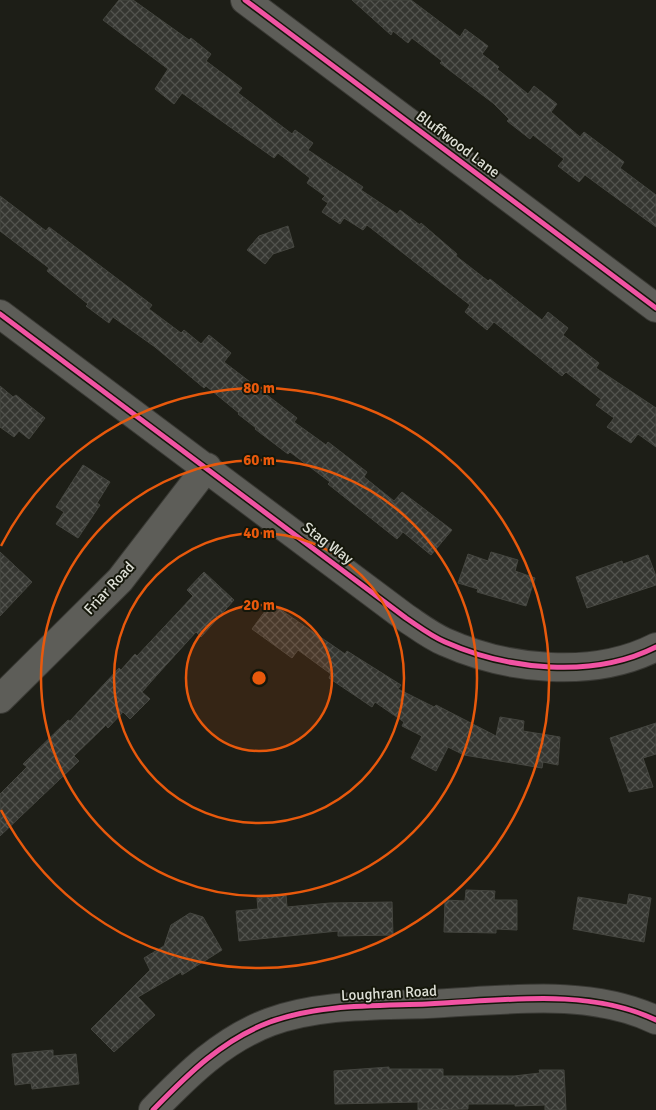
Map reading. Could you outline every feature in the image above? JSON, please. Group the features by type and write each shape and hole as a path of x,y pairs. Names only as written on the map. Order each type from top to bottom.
{"street":[{"name":"Bluffwood Lane","path":"245,0 656,308"},
{"name":"Stag Way","path":"0,314 207,467 406,618 443,642 481,656 562,668 606,663 656,648"},
{"name":"Friar Road","path":"0,699 120,580 207,467"},
{"name":"Loughran Road","path":"153,1110 210,1055 268,1023 295,1013 332,1008 543,999 594,1003 620,1008 656,1020"}],"building":[{"path":"119,0 133,0 189,40 191,38 211,54 206,61 242,88 238,93 292,134 295,130 313,143 308,150 363,187 361,190 397,214 400,210 420,225 421,223 457,254 456,256 488,281 490,279 542,320 548,312 568,328 563,335 599,363 596,368 656,408 656,447 638,434 631,443 607,427 614,418 596,405 601,399 566,372 562,376 494,322 487,330 465,312 470,305 367,225 363,230 344,218 340,224 322,212 328,203 322,199 325,196 307,183 310,178 278,153 274,158 182,93 174,104 155,89 168,69 103,20"},
{"path":"352,0 411,0 460,37 465,29 488,46 482,54 499,67 497,69 528,94 534,86 557,104 551,112 580,137 584,132 624,162 620,168 656,195 656,227 585,175 579,182 558,166 564,159 533,135 530,139 507,121 509,119 493,103 440,63 442,61 412,38 408,43 393,31 391,35"},
{"path":"0,196 46,231 49,227 152,305 149,309 181,333 184,330 201,344 209,335 231,353 224,362 297,418 294,422 326,445 328,442 367,472 364,477 394,501 402,492 452,530 431,555 403,532 397,539 328,484 330,482 255,429 239,413 206,386 204,388 155,347 113,317 109,323 86,306 88,304 47,271 49,268 0,231"},
{"path":"288,226 294,247 273,254 265,264 247,250 259,236"},
{"path":"0,386 13,397 16,395 45,418 29,439 19,431 14,437 0,427"},
{"path":"83,465 110,482 97,503 100,505 78,538 56,524 64,512 56,507"},
{"path":"0,552 32,582 0,616"},
{"path":"491,552 518,560 515,571 535,578 526,606 477,592 478,589 458,583 468,554 488,561"},
{"path":"648,555 656,576 656,585 587,608 576,577 622,561 623,564"},
{"path":"204,572 234,600 201,637 196,632 142,692 150,699 130,719 123,712 108,728 106,725 74,756 79,761 0,836 0,794 27,767 23,764 68,720 70,721 119,668 121,670 135,654 137,656 193,596 187,590"},
{"path":"271,603 345,654 347,651 401,685 398,689 434,707 436,705 496,736 500,717 524,721 523,731 560,737 558,765 543,762 542,768 464,755 448,747 436,771 411,758 422,736 402,726 404,722 375,702 372,707 329,678 331,674 298,650 292,658 252,629"},
{"path":"656,723 656,754 643,758 653,787 629,792 610,738"},
{"path":"466,890 495,891 494,900 517,900 517,930 496,929 496,933 444,932 445,900 465,901"},
{"path":"629,894 651,898 644,942 573,929 578,897 627,905"},
{"path":"286,895 287,907 330,903 392,902 393,935 338,936 338,931 239,941 236,911 258,909 257,898"},
{"path":"190,913 203,917 222,950 182,975 181,972 138,997 155,1015 114,1052 91,1029 150,970 144,958 164,946 171,925"},
{"path":"53,1050 53,1056 76,1054 79,1084 32,1089 31,1083 15,1085 12,1054"},
{"path":"389,1067 389,1069 443,1069 443,1076 514,1076 540,1073 539,1070 564,1070 566,1110 545,1110 545,1105 515,1106 515,1104 468,1104 468,1109 418,1110 418,1102 335,1104 334,1071"}],"cycle path":[{"path":"245,0 656,308"},
{"path":"0,314 406,618 440,640 470,652 496,659 550,667 578,667 605,664 631,657 656,647"},
{"path":"153,1110 193,1071 236,1038 270,1022 308,1012 348,1007 543,998 602,1003 656,1020"}]}
